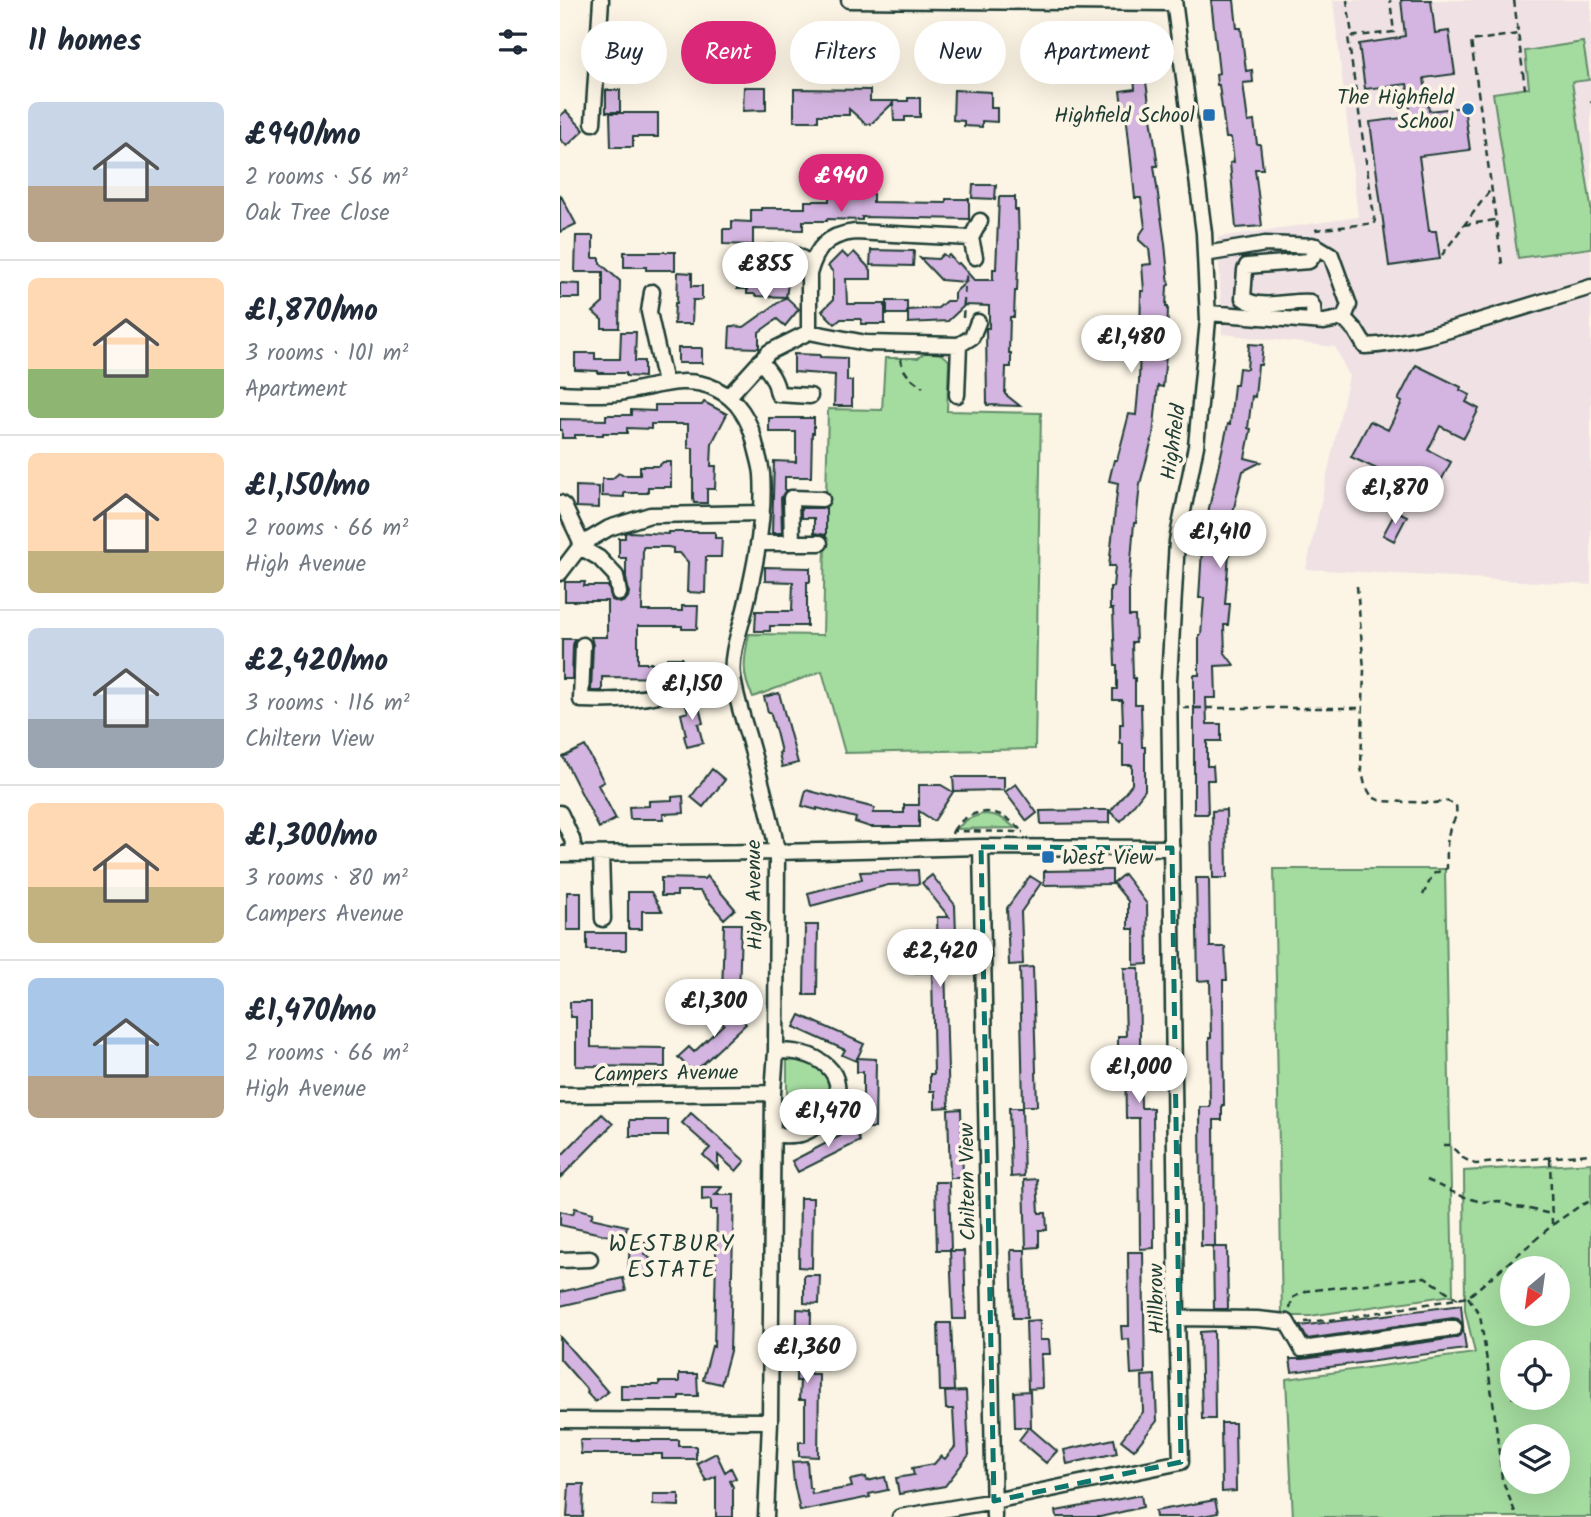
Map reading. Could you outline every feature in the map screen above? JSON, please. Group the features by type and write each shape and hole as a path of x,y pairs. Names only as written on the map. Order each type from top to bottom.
{"street":[{"path":"593,124 601,0"},
{"path":"849,0 1174,2"},
{"name":"Highfield","path":"1172,848 1169,680 1177,541 1196,446 1208,313 1204,233 1174,2"},
{"path":"975,257 971,238 980,221"},
{"path":"809,332 809,274 820,248 834,236 855,232 971,238"},
{"path":"1205,254 1310,238"},
{"path":"1208,313 1324,322 1345,318 1349,305 1331,255 1316,246 1310,238"},
{"path":"1310,238 1313,256 1309,261 1247,267 1243,298 1248,302 1275,305 1310,302 1314,321"},
{"path":"767,253 790,252 812,265"},
{"path":"1345,318 1366,346 1383,345 1448,330 1591,287"},
{"path":"652,292 649,312 665,383"},
{"path":"560,393 604,394 642,390 665,383 691,382 705,384 729,396 769,352 809,332 866,343 959,345 972,337 978,322"},
{"path":"957,395 959,345"},
{"path":"760,361 773,377 778,394 810,396"},
{"name":"High Avenue","path":"729,396 738,406 754,438 762,472 762,513 758,543 736,643 733,675 739,707 772,821 777,852 770,1421 766,1517"},
{"path":"792,543 791,498 822,499"},
{"path":"560,503 564,506 581,546 599,558 616,576 619,593"},
{"path":"560,573 581,546 609,528 650,515 762,513"},
{"path":"758,543 820,543"},
{"path":"583,645 581,700 608,701 654,696 708,679 733,675"},
{"path":"560,813 572,839 575,854"},
{"path":"560,854 981,847 1172,848"},
{"name":"Chiltern View","path":"981,847 994,1517"},
{"name":"Hillbrow","path":"900,1517 994,1501 1181,1462 1172,848"},
{"path":"601,854 603,919"},
{"path":"774,1135 802,1134 822,1123 830,1114 837,1088 834,1076 827,1066 810,1055 776,1051"},
{"name":"Campers Avenue","path":"560,1095 774,1093"},
{"path":"560,1260 590,1259"},
{"path":"1177,1318 1287,1322 1302,1349 1454,1328"},
{"path":"560,1420 770,1421"}],"path":[{"path":"1347,0 1353,36"},
{"path":"1310,238 1375,223 1348,37 1394,32 1390,0"},
{"path":"1514,0 1525,89"},
{"path":"1502,264 1471,41 1518,34"},
{"path":"1442,255 1492,189"},
{"path":"1464,225 1496,220"},
{"path":"959,345 958,331 965,312 965,283 975,257"},
{"path":"902,344 901,361 904,370 923,387"},
{"path":"1357,586 1364,669 1361,768 1365,785 1372,797 1381,801 1447,801 1456,805 1457,813 1449,832 1447,868 1433,873 1423,895"},
{"path":"1170,708 1363,708"},
{"path":"953,831 970,815 996,813 1007,818 1022,831"},
{"path":"1443,1145 1450,1144 1463,1158 1475,1164 1591,1154"},
{"path":"1550,1158 1552,1225"},
{"path":"1427,1180 1480,1202 1499,1202 1551,1214"},
{"path":"1458,1299 1425,1277 1306,1291 1292,1298 1287,1322 1339,1319 1458,1299 1468,1297 1552,1225 1591,1201"},
{"path":"1468,1297 1480,1315 1502,1479 1517,1517"}],"highlighted area":[{"path":"981,847 1172,848 1181,1462 994,1501"}],"shaded area":[{"name":"The Highfield School","path":"1333,0 1591,0 1591,585 1306,569 1349,376 1335,347 1222,334 1218,237 1358,217"}],"green space":[{"path":"1583,42 1589,80 1572,82 1591,207 1591,248 1518,258 1493,93 1529,88 1525,51"},
{"path":"924,353 935,353 949,361 947,411 1041,413 1035,749 845,753 822,671 753,697 747,682 745,659 749,634 823,635 828,409 882,410 885,358 918,358"},
{"path":"982,814 1000,817 1015,828 956,829 968,819"},
{"path":"1274,869 1445,869 1453,1295 1310,1316 1282,1316"},
{"path":"796,1057 825,1071 830,1089 825,1107 816,1119 809,1124 795,1127 787,1126 787,1059"},
{"path":"1591,1163 1591,1517 1293,1517 1286,1379 1475,1353 1465,1310 1464,1171"}],"building":[{"path":"1211,0 1234,0 1237,28 1241,28 1246,71 1252,70 1253,82 1243,83 1248,122 1254,121 1257,144 1260,144 1263,169 1255,169 1262,226 1236,228 1230,163 1234,162 1231,138 1226,138 1217,85 1216,74 1219,73"},
{"path":"1401,0 1431,0 1435,33 1449,31 1455,74 1424,78 1429,111 1464,107 1470,150 1419,156 1429,231 1436,231 1440,259 1389,266 1370,122 1411,117 1407,84 1365,89 1359,44 1405,36"},
{"path":"1135,84 1146,84 1158,166 1154,166 1169,285 1163,387 1158,386 1153,436 1140,484 1129,586 1129,616 1135,616 1136,642 1132,642 1133,678 1135,704 1141,704 1145,790 1121,821 1110,812 1132,784 1132,765 1123,765 1123,744 1120,744 1122,700 1113,700 1113,689 1117,689 1117,665 1110,587 1113,587 1115,566 1109,566 1118,483 1109,481 1129,414 1136,415 1141,291 1144,291 1142,265 1151,264 1149,249 1139,240 1145,227 1141,198 1135,198 1126,113 1123,113 1120,91 1135,89"},
{"path":"744,87 766,87 766,110 743,111"},
{"path":"794,89 870,90 870,101 908,101 908,98 920,98 920,117 905,117 905,121 894,121 893,103 871,124 866,124 849,109 849,115 818,115 818,121 794,121"},
{"path":"606,90 620,90 620,112 606,112"},
{"path":"954,90 991,92 991,108 997,108 997,122 982,121 982,127 964,126 964,121 953,120"},
{"path":"566,111 584,130 567,146 560,139 560,116"},
{"path":"610,113 658,113 658,137 633,137 633,147 611,147"},
{"path":"973,185 996,185 995,199 972,198"},
{"path":"861,188 873,188 873,202 946,203 946,199 969,199 969,219 862,217 862,220 803,221 803,230 753,229 753,245 723,244 723,229 732,229 732,221 751,222 751,210 805,208 805,201 829,201 829,194 861,194"},
{"path":"560,194 576,224 560,232"},
{"path":"999,197 1015,197 1015,210 1018,210 1017,291 1014,317 1010,317 1011,367 1006,367 1005,394 1020,406 987,405 986,328 989,328 989,306 965,305 948,321 908,323 908,310 938,308 946,301 954,301 954,293 966,282 941,280 920,258 938,259 943,254 947,257 949,255 974,280 993,280 993,269 996,269"},
{"path":"576,236 593,236 593,258 600,258 600,263 620,281 619,328 602,328 602,320 593,312 603,303 603,272 575,272"},
{"path":"871,250 914,251 913,266 870,265"},
{"path":"624,252 675,252 675,270 624,267"},
{"path":"842,252 848,258 854,252 871,270 871,279 846,279 847,304 885,304 885,324 861,324 861,319 841,319 835,324 822,311 833,300 833,272 828,266"},
{"path":"787,263 798,272 788,284 786,297 756,296 747,294 747,289 737,289 737,273 760,273 760,264"},
{"path":"678,272 692,273 692,286 702,286 702,300 693,300 692,324 674,324"},
{"path":"560,283 580,284 580,298 560,298"},
{"path":"786,297 799,309 785,326 777,319 759,332 759,348 729,347 730,326 744,327"},
{"path":"887,301 907,301 907,314 887,314"},
{"path":"621,332 636,332 635,361 644,361 644,377 626,376 626,373 575,370 575,353 595,353 595,359 620,359"},
{"path":"1249,344 1263,345 1255,397 1252,396 1248,428 1251,429 1245,458 1261,462 1243,471 1231,520 1228,546 1232,551 1229,554 1225,604 1230,604 1228,625 1224,625 1225,653 1234,665 1215,666 1216,698 1206,698 1207,724 1221,724 1221,741 1207,741 1207,766 1213,766 1214,780 1207,780 1208,814 1194,814 1194,675 1199,675 1199,635 1204,598 1199,598 1202,549 1209,508 1230,424 1234,385 1237,385 1239,368 1247,369"},
{"path":"678,348 702,348 702,363 678,363"},
{"path":"794,354 847,358 847,381 852,381 852,406 834,406 835,375 794,372"},
{"path":"1416,365 1461,387 1460,390 1470,395 1466,402 1479,409 1464,438 1440,426 1428,450 1451,462 1435,492 1413,480 1411,485 1351,457 1370,421 1388,430 1402,402 1398,400"},
{"path":"704,402 727,414 712,443 711,466 716,466 715,489 707,489 707,503 694,503 693,499 693,448 688,448 688,424 651,424 651,429 627,428 627,433 575,435 575,438 562,438 560,430 560,419 606,420 606,415 631,415 631,410 655,411 655,405 702,405"},
{"path":"769,418 814,418 811,477 785,477 785,491 781,498 782,533 772,533 774,461 796,462 796,432 769,432"},
{"path":"663,462 671,462 671,487 648,487 648,493 624,493 624,497 602,496 602,479 612,479 619,473 640,475 640,466 659,466"},
{"path":"576,486 599,487 599,508 576,507"},
{"path":"801,508 826,508 826,535 814,533 814,518 801,518"},
{"path":"1396,511 1407,516 1394,541 1383,535"},
{"path":"715,532 715,538 722,538 721,557 706,557 705,593 687,592 688,562 680,553 673,553 673,548 668,547 643,547 642,611 682,611 682,606 698,606 697,629 682,629 682,626 638,626 638,663 667,663 667,658 682,658 681,678 602,677 602,691 591,691 591,637 607,637 607,601 565,601 565,582 585,582 584,586 608,586 612,600 620,603 625,601 629,592 626,558 619,558 619,538 625,538 625,533"},
{"path":"765,567 810,568 810,582 807,582 807,626 770,626 770,631 755,631 756,611 792,611 793,582 765,581"},
{"path":"562,639 575,639 572,679 562,679"},
{"path":"779,693 798,763 782,767 776,732 764,697"},
{"path":"696,694 703,723 698,724 703,743 687,747 681,714 688,712 684,698"},
{"path":"585,746 604,782 598,785 616,819 599,828 563,757"},
{"path":"712,769 725,780 703,807 691,797"},
{"path":"953,777 1004,777 1004,790 954,791"},
{"path":"1016,784 1037,813 1027,821 1005,792"},
{"path":"919,785 941,785 953,792 934,821 919,811 919,827 870,827 855,822 856,818 802,806 806,790 875,808 873,813 904,813 904,805 919,805"},
{"path":"683,796 684,813 663,814 664,819 630,819 629,807 649,806 649,801 672,800 672,797"},
{"path":"1109,810 1109,823 1041,824 1040,811"},
{"path":"1226,810 1227,878 1213,878 1212,811"},
{"path":"918,870 919,884 888,885 811,906 808,893 862,879 860,872"},
{"path":"1112,870 1112,884 1044,885 1044,871"},
{"path":"1124,874 1147,904 1148,964 1134,965 1134,929 1128,929 1128,901 1113,883"},
{"path":"932,875 955,905 957,965 945,965 949,1107 935,1108 935,1091 930,1091 930,1074 934,1074 932,972 911,973 911,959 938,958 937,917 949,917 922,883"},
{"path":"707,876 735,909 724,919 700,891 677,891 677,896 661,896 661,878 704,879"},
{"path":"1030,876 1041,883 1021,912 1023,964 1009,965 1007,908"},
{"path":"1196,878 1209,878 1210,947 1225,947 1227,980 1223,980 1224,1105 1222,1120 1214,1120 1215,1246 1201,1246 1200,1107 1210,1107 1211,1038 1210,980 1198,981"},
{"path":"567,892 581,892 581,930 567,930"},
{"path":"628,892 651,892 662,911 642,911 642,929 628,929"},
{"path":"724,924 741,924 739,998 722,998"},
{"path":"805,925 818,925 817,995 804,995"},
{"path":"587,933 626,933 626,950 587,950"},
{"path":"1033,967 1037,1106 1023,1106 1020,968"},
{"path":"1124,968 1139,968 1141,1108 1153,1108 1154,1248 1140,1249 1139,1118 1126,1118 1125,1056 1118,1056 1118,1036 1126,1036"},
{"path":"570,1002 591,1002 591,1047 665,1048 665,1067 576,1066 576,1017 570,1017"},
{"path":"716,1004 727,1004 746,1024 693,1073 678,1057 689,1047 694,1052 724,1024 717,1015"},
{"path":"800,1015 864,1044 856,1061 842,1055 845,1050 794,1027"},
{"path":"857,1058 876,1059 875,1128 856,1128 857,1113 862,1113 863,1093 863,1072 857,1072"},
{"path":"1009,1108 1022,1108 1024,1176 1011,1177"},
{"path":"961,1109 963,1178 950,1178 948,1110"},
{"path":"691,1113 745,1161 736,1171 718,1155 718,1169 703,1155 710,1148 682,1123"},
{"path":"602,1114 613,1124 560,1178 560,1157"},
{"path":"630,1120 668,1120 668,1136 630,1136"},
{"path":"852,1124 860,1141 798,1172 792,1161 842,1135 840,1130"},
{"path":"1037,1179 1039,1213 1046,1213 1047,1230 1039,1230 1039,1247 1026,1248 1024,1180"},
{"path":"935,1182 949,1182 951,1250 937,1250"},
{"path":"702,1187 722,1187 715,1195 734,1195 730,1351 721,1384 703,1380 712,1346 714,1347 717,1210 711,1210 711,1199 702,1200"},
{"path":"800,1198 813,1198 812,1268 799,1267"},
{"path":"575,1208 593,1213 591,1218 627,1226 624,1239 560,1225 560,1211 573,1214"},
{"path":"630,1241 646,1242 645,1254 654,1262 654,1268 643,1276 628,1275"},
{"path":"1213,1247 1227,1247 1228,1309 1214,1309"},
{"path":"1011,1250 1025,1250 1027,1318 1013,1318"},
{"path":"950,1251 964,1251 966,1319 953,1319"},
{"path":"1128,1252 1143,1252 1145,1373 1131,1374 1129,1339 1122,1340 1121,1326 1129,1326"},
{"path":"804,1275 820,1275 819,1304 804,1303"},
{"path":"623,1278 626,1291 560,1306 560,1292"},
{"path":"1461,1305 1463,1325 1453,1318 1307,1339 1300,1326"},
{"path":"797,1309 811,1310 810,1374 819,1374 818,1457 799,1456 799,1442 805,1442 805,1400 799,1400 800,1381 796,1381"},
{"path":"1040,1320 1040,1340 1049,1340 1050,1354 1041,1354 1042,1388 1028,1389 1026,1321"},
{"path":"938,1323 951,1323 954,1391 940,1391"},
{"path":"1463,1328 1466,1349 1292,1372 1290,1359 1455,1338"},
{"path":"1214,1331 1215,1419 1202,1419 1200,1332"},
{"path":"560,1337 608,1392 595,1402 560,1359"},
{"path":"679,1374 697,1374 698,1396 679,1396 679,1400 621,1400 621,1385 679,1382"},
{"path":"1155,1375 1157,1421 1134,1450 1121,1440 1143,1412 1142,1376"},
{"path":"966,1391 969,1455 945,1486 899,1494 896,1478 914,1475 912,1468 934,1464 941,1456 945,1459 955,1447 953,1409 946,1409 945,1392"},
{"path":"1030,1391 1031,1427 1015,1427 1014,1392"},
{"path":"1221,1423 1235,1423 1236,1491 1222,1492"},
{"path":"1029,1427 1057,1451 1046,1463 1019,1440"},
{"path":"1114,1439 1117,1453 1067,1464 1064,1450"},
{"path":"580,1440 679,1440 679,1446 696,1446 696,1459 662,1459 662,1454 581,1454"},
{"path":"716,1453 725,1472 731,1468 736,1478 730,1481 733,1487 733,1517 716,1517 716,1476 706,1481 697,1463"},
{"path":"807,1461 812,1494 852,1487 850,1480 866,1477 867,1481 885,1477 888,1490 869,1494 870,1497 800,1511 792,1462"},
{"path":"569,1484 584,1484 583,1517 567,1517"},
{"path":"653,1494 679,1494 679,1506 653,1505"},
{"path":"1141,1495 1143,1507 1100,1517 1057,1517 1056,1511"},
{"path":"1215,1500 1218,1513 1198,1517 1156,1517 1155,1511"}],"place":[{"name":"The Highfield School","path":"1468,109"},
{"name":"Highfield School","path":"1209,115"},
{"name":"West View","path":"1048,857"}],"district":[{"name":"WESTBURY ESTATE","path":"672,1256"}]}
